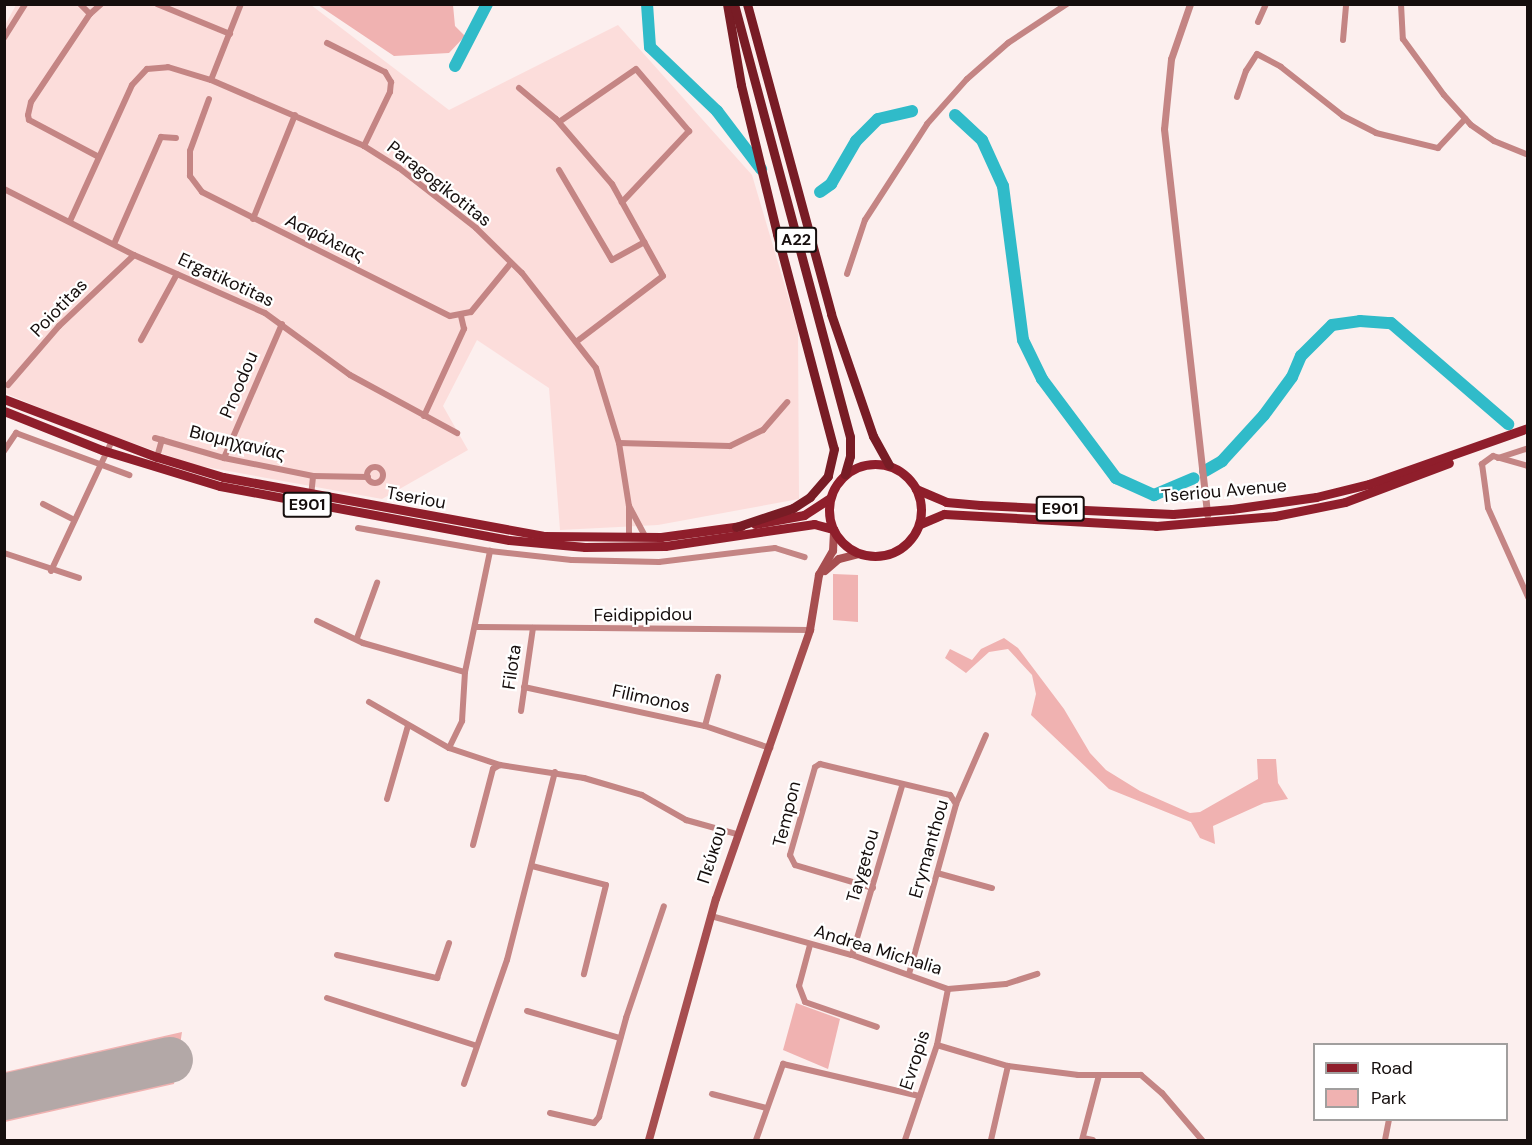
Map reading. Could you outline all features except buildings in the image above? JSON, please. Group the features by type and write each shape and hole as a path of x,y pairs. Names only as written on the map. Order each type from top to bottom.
{"highway":[{"path":"727,4 741,85 777,234 834,449 828,476 810,497 793,508 736,527"},
{"name":"A22","path":"734,4 850,436 850,456 845,474"},
{"name":"A22","path":"747,4 831,314 873,436 889,465"}],"main road":[{"name":"Tseriou","path":"4,399 157,457 311,496 543,536 629,538 736,527 804,515 830,498"},
{"name":"Tseriou","path":"4,411 107,452 268,498 547,545 665,546 805,525 833,531"},
{"name":"Tseriou Avenue","path":"920,524 944,514 979,514 1112,525 1208,523 1315,510 1390,487 1527,428"},
{"name":"Tseriou Avenue","path":"916,489 946,502 980,505 1112,513 1207,511 1316,497 1477,448"},
{"path":"817,583 835,562 859,554 891,554 913,537 920,524 922,509 916,489 902,472 889,465 859,466 845,474 830,498 833,531 859,554"},
{"name":"Πεύκου","path":"649,1140 711,915 736,834 770,748 810,630 817,583 832,550 833,531"}],"street":[{"path":"4,38 25,4"},
{"path":"80,4 90,14"},
{"path":"97,156 29,120 28,115 31,102 90,14 101,4"},
{"path":"157,4 230,34"},
{"path":"211,80 241,4"},
{"path":"847,274 865,220 927,124 975,72 1008,44 1067,4"},
{"path":"1190,4 1172,59 1164,129 1208,523"},
{"path":"1258,22 1266,4"},
{"path":"1343,40 1346,4"},
{"path":"1401,4 1403,39 1465,119 1494,141 1527,155"},
{"path":"327,43 385,72 391,82 390,92 364,146"},
{"path":"1238,96 1246,71 1257,54 1296,78 1342,116 1376,132 1438,148 1465,119"},
{"name":"Paragogikotitas","path":"70,221 97,156 132,85 147,69 168,67 211,80 364,146 399,168 476,228 511,263 596,368 619,443 629,506 629,538"},
{"path":"559,122 636,69 689,131 622,202"},
{"path":"519,88 559,122 612,184 663,276 576,342"},
{"name":"Ασφάλειας","path":"208,99 190,151 190,176 202,192 440,311 461,316"},
{"path":"253,219 295,115"},
{"path":"114,244 161,137 176,138"},
{"path":"559,170 612,260 644,242"},
{"name":"Ergatikotitas","path":"4,189 134,255 282,324 350,375 457,432"},
{"name":"Poiotitas","path":"8,386 59,326 134,255"},
{"path":"424,416 464,329 461,316 471,312 511,263"},
{"path":"141,340 177,274"},
{"name":"Proodou","path":"225,458 282,324"},
{"path":"619,443 730,446 763,430 787,402"},
{"path":"4,451 26,420"},
{"path":"16,433 129,475"},
{"name":"Βιομηχανίας","path":"155,438 225,458 313,476 368,477"},
{"path":"157,457 162,440"},
{"path":"51,571 112,441"},
{"path":"1477,448 1484,459 1488,508 1527,597"},
{"path":"1484,459 1498,458 1527,448"},
{"path":"1498,458 1527,466"},
{"path":"311,496 313,476"},
{"path":"43,504 74,520"},
{"path":"629,506 638,529 646,537"},
{"path":"358,528 490,551 573,560 659,562 775,548 805,557"},
{"path":"449,748 462,721 465,672 477,627 490,551"},
{"path":"4,553 51,571 79,578"},
{"path":"357,638 377,583"},
{"path":"317,621 357,638 363,644 465,672"},
{"name":"Feidippidou","path":"477,627 810,630"},
{"name":"Filota","path":"521,711 533,628"},
{"path":"705,726 718,677"},
{"name":"Filimonos","path":"524,687 705,726 770,748"},
{"path":"369,702 396,715 408,726 449,748 500,765 555,772 642,795 686,820 736,834"},
{"path":"387,799 408,726"},
{"name":"Erymanthou","path":"909,974 956,804 986,735"},
{"name":"Tempon","path":"873,888 795,865 790,855 815,767 820,764 902,786 950,795 956,804"},
{"path":"473,845 493,769 500,765"},
{"path":"464,1084 507,960 555,772"},
{"name":"Taygetou","path":"852,955 902,786"},
{"path":"531,866 606,885 584,974"},
{"path":"937,873 992,888"},
{"path":"550,1113 594,1123 599,1117 620,1038 664,906"},
{"name":"Andrea Michalia","path":"711,915 810,945 852,955 948,989 1006,984 1037,974"},
{"path":"337,955 437,978 448,943"},
{"path":"810,945 799,986 805,1002 877,1027"},
{"name":"Evropis","path":"905,1140 937,1045 948,989"},
{"path":"327,998 477,1046"},
{"path":"527,1011 620,1038"},
{"path":"937,1045 1008,1066 1099,1075 1141,1075 1162,1093 1202,1140"},
{"path":"756,1140 783,1064 919,1096"},
{"path":"991,1140 1008,1066"},
{"path":"1093,1140 1082,1139 1099,1075"},
{"path":"712,1094 766,1108"},
{"path":"1385,1140 1389,1121"}],"shaded area":[{"path":"16,5 311,5 449,110 618,25 752,175 798,330 799,499 658,525 560,530 549,388 477,340 443,406 468,450 382,499 195,465 73,422 5,393 4,27"}],"green space":[{"path":"318,5 453,5 455,26 465,36 449,53 394,56"},
{"path":"833,574 858,575 858,622 833,620"},
{"path":"1004,638 1018,648 1064,709 1090,753 1106,770 1140,791 1190,813 1200,812 1258,779 1257,759 1276,759 1278,783 1288,799 1264,803 1213,826 1215,844 1200,838 1191,822 1109,789 1031,715 1036,694 1032,675 1008,649 989,652 966,673 945,658 950,649 972,660 981,649"},
{"path":"796,1003 840,1019 828,1069 783,1050"},
{"path":"182,1032 174,1084 5,1122 5,1109 174,1071 177,1045 5,1084 5,1072"}],"waterway":[{"path":"455,66 487,4"},
{"path":"647,4 650,47 717,111 761,169"},
{"path":"820,192 831,184 856,141 878,119 912,111"},
{"path":"955,115 982,140 1003,186 1023,340 1042,379 1116,478 1154,495 1194,478"},
{"path":"1205,471 1222,461 1264,415 1292,377 1301,356 1332,325 1360,321 1391,323 1508,424"}],"runway":[{"path":"4,1097 170,1060"}]}
